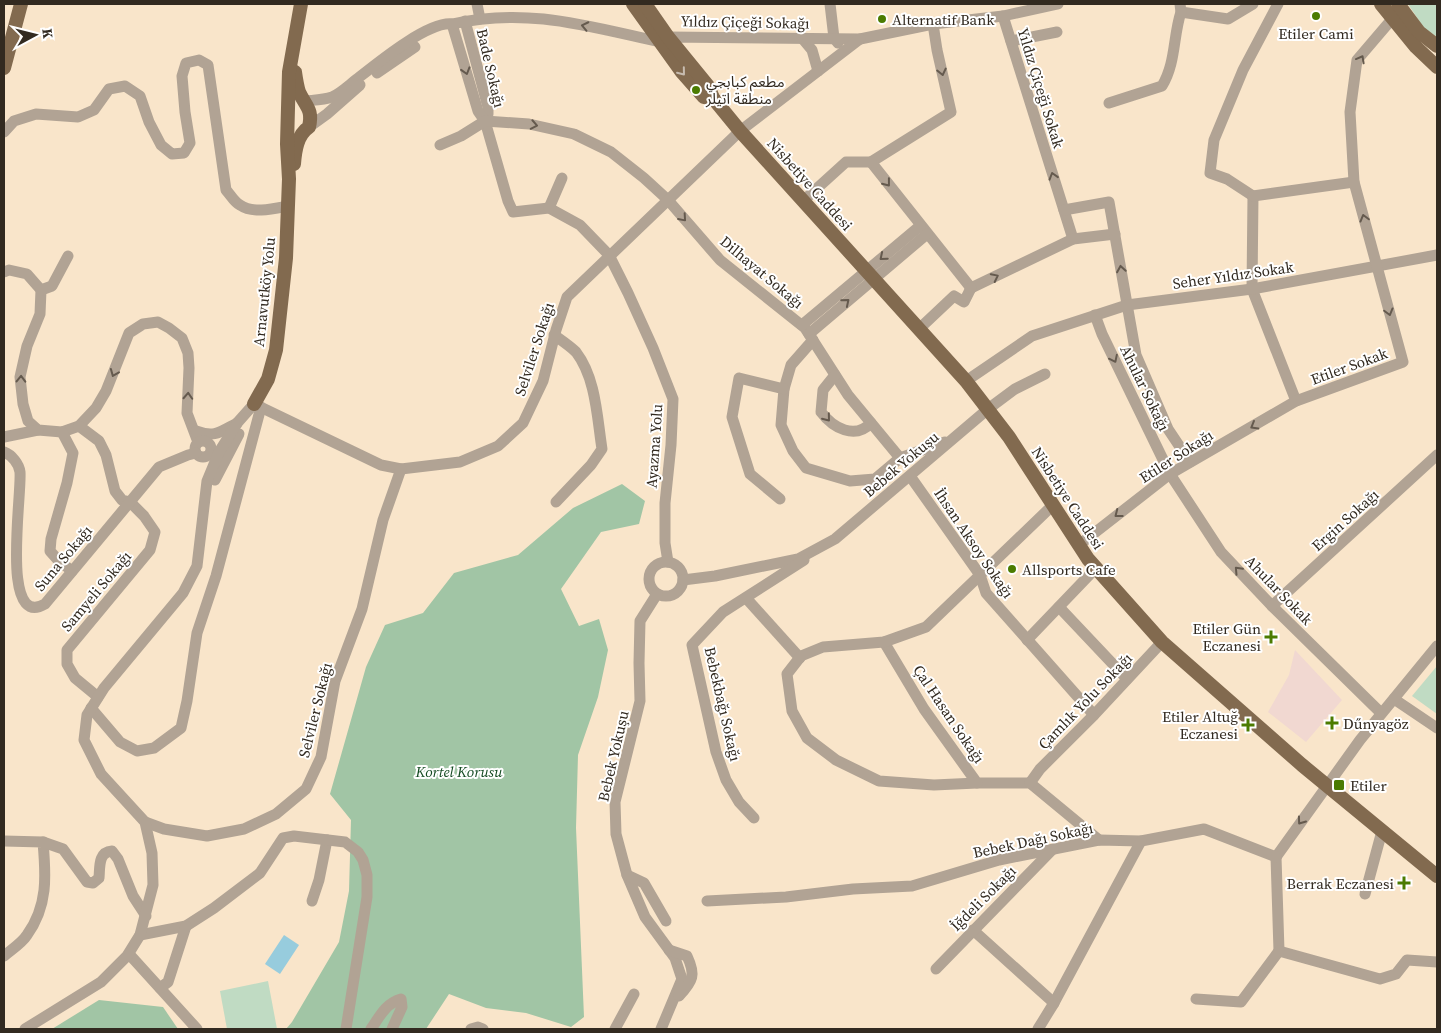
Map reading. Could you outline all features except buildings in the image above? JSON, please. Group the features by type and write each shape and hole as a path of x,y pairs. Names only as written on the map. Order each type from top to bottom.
{"main road":[{"path":"4,68 6,49 21,4"},
{"path":"290,179 287,123 290,70 302,4"},
{"path":"1381,4 1397,10 1437,46"},
{"name":"Nisbetiye Caddesi","path":"639,7 664,39 681,71 704,97 713,98 740,132 966,381 1009,437 1096,568 1162,642 1327,786 1437,876"},
{"path":"1397,10 1416,47 1437,67"},
{"path":"290,179 293,172 295,153 311,117 309,107 300,93 296,81 293,51"},
{"path":"288,108 292,103 305,101"},
{"path":"287,123 295,129 306,129"},
{"name":"Arnavutköy Yolu","path":"258,405 276,350 286,258 290,179"}],"street":[{"path":"477,4 480,19"},
{"path":"830,4 834,38 838,44 840,54"},
{"path":"1003,16 1058,4"},
{"path":"1109,103 1162,86 1172,65 1181,8 1228,19 1253,4"},
{"path":"1278,4 1243,70 1214,140 1210,173 1253,196 1354,182"},
{"path":"633,36 640,26 639,7"},
{"path":"1376,265 1354,182 1350,112 1358,60 1397,10"},
{"name":"Yıldız Çiçeği Sokak","path":"860,39 933,24 1003,16 1073,239"},
{"name":"Yıldız Çiçeği Sokağı","path":"305,101 318,100 337,94 392,52 433,28 445,23 452,24 480,19 525,17 549,19 633,36 664,39 860,39"},
{"name":"Bade Sokağı","path":"464,22 488,108 486,121"},
{"path":"306,129 328,114 357,88 394,60 452,24"},
{"name":"Bade Sokağı","path":"452,24 478,111 486,121 508,201 513,212 549,208"},
{"path":"803,201 846,162 870,162 952,112 937,50 933,24"},
{"path":"1011,41 1057,32"},
{"path":"802,38 812,50 818,71"},
{"name":"Selviler Sokağı","path":"258,405 381,465 401,469 460,462 498,446 523,424 543,381 554,335 567,297 740,132 860,39"},
{"path":"4,132 14,121 36,114 78,117 94,110 109,89 125,86 140,96 149,122 161,145 172,154 184,153 190,143 182,76 186,63 199,60 208,65 226,190 239,205 250,209 271,209 288,206"},
{"path":"440,145 461,136 486,121"},
{"name":"Dilhayat Sokağı","path":"486,121 529,124 574,134 611,152 644,178 668,200 720,260 807,332 848,395 900,458"},
{"path":"870,162 971,288"},
{"path":"549,208 562,178"},
{"path":"1253,196 1252,289 1296,401"},
{"name":"Ahular Sokağı","path":"1064,210 1109,202 1136,355 1168,429 1190,462"},
{"name":"Ayazma Yolu","path":"549,208 580,225 609,255 649,338 673,399 665,503 665,543 668,562"},
{"path":"924,230 870,275 807,332 791,365 784,389 781,425 793,451 806,468 850,481 876,480 900,458 953,440"},
{"path":"919,329 954,296 964,302 971,288 1073,239 1115,234"},
{"name":"Seher Yıldız Sokak","path":"966,381 1032,336 1126,305 1252,289 1437,255"},
{"path":"41,290 52,286 68,256"},
{"name":"Etiler Sokak","path":"1296,401 1403,362 1376,265"},
{"path":"4,272 9,270 28,274 41,290 40,314 27,346 20,377 22,404 28,421 38,430"},
{"name":"Ahular Sokağı","path":"1095,314 1102,334 1170,474"},
{"path":"4,437 38,430 62,432 79,426 96,408 106,392 129,333 144,324 158,322 182,338 188,353 189,368 187,413 201,449 220,457"},
{"path":"554,335 574,350 586,368 602,449 592,465 556,502"},
{"name":"Bebek Yokuşu","path":"683,580 715,576 798,560 835,539 988,409 1015,389 1045,374"},
{"path":"835,375 823,390 821,412 838,429 854,431 866,428 871,423"},
{"path":"780,499 750,474 732,417 739,378 784,389"},
{"name":"Etiler Sokağı","path":"1079,545 1170,474 1296,401"},
{"path":"193,430 208,435 216,433 238,422 258,405"},
{"path":"220,457 258,405"},
{"path":"91,708 120,742 137,750 154,748 180,728 187,701 197,633 216,576 258,405"},
{"path":"25,1029 101,982 129,954 140,935 152,885 152,853 145,822 101,774 84,740 87,714 104,688 183,593 197,566 208,481 238,422"},
{"path":"79,426 99,441 106,455 115,491 122,500 130,502"},
{"path":"62,432 73,453 63,499 51,539 50,551 72,571"},
{"name":"Suna Sokağı","path":"4,452 9,454 20,470 19,489 9,542 8,573 11,591 19,603 28,607 37,607 46,604 159,467 201,449"},
{"name":"Ergin Sokağı","path":"1272,606 1437,455"},
{"name":"Selviler Sokağı","path":"145,822 164,829 207,836 244,829 276,814 306,789 321,756 335,681 362,609 383,520 401,469"},
{"name":"Ahular Sokak","path":"1170,474 1221,552 1272,606 1381,713"},
{"name":"İhsan Aksoy Sokağı","path":"910,476 980,574 986,593 1094,715"},
{"name":"Samyeli Sokağı","path":"98,697 75,678 67,664 67,650 150,550 155,532 144,516 130,502"},
{"path":"977,783 934,785 878,781 836,760 807,738 792,711 787,674 800,658 822,647 884,642 926,627 1053,505"},
{"name":"Bebekbağı Sokağı","path":"754,818 739,802 726,780 716,752 692,645 723,612 781,577 835,539"},
{"path":"668,562 678,568 683,580 680,589 675,594 669,596 657,594 650,585 649,579 651,572 659,564 668,562"},
{"path":"1027,640 1096,568"},
{"name":"Bebek Yokuşu","path":"657,594 640,621 640,701 615,802 616,834 627,875 645,917 669,950 687,956 693,972 690,985 671,1004 661,1029"},
{"path":"746,598 800,658"},
{"path":"1059,607 1127,680"},
{"name":"Çal Hasan Sokağı","path":"884,642 924,709 977,783 1030,783"},
{"name":"Çamlık Yolu Sokağı","path":"1030,783 1040,769 1094,715 1162,642"},
{"path":"1196,999 1242,1002 1279,951 1276,857 1360,740 1437,646"},
{"path":"1394,699 1437,728"},
{"path":"1030,783 1099,840"},
{"name":"Bebek Dağı Sokağı","path":"706,901 786,897 853,889 912,886 999,860 1099,840 1141,841 1204,829 1276,857"},
{"path":"1365,894 1382,831"},
{"path":"140,935 186,926 214,908 260,873 282,838 294,836 345,842 358,852 363,860 367,875 367,897 346,1029"},
{"path":"312,901 319,880 327,840"},
{"path":"4,841 43,842 63,849 87,882 93,883 99,878 100,861 104,854 107,851 112,851 118,859 133,896 146,916"},
{"path":"1038,1029 1054,1003 1141,841"},
{"path":"4,956 26,937 41,909 46,874 43,842"},
{"name":"İğdeli Sokağı","path":"936,968 1053,849"},
{"path":"627,875 644,883 666,921"},
{"path":"160,988 168,982 186,926"},
{"path":"973,930 1054,1003"},
{"path":"1279,951 1380,979 1396,974 1407,960 1437,962"},
{"path":"129,954 197,1029"},
{"path":"615,1029 634,994"},
{"path":"371,1029 386,1006 401,999 402,1007 392,1029"},
{"path":"470,1029 478,1027 483,1029"}],"shaded area":[{"path":"1295,650 1342,700 1306,742 1268,712 1289,675"}],"green space":[{"path":"1408,4 1437,4 1437,37 1424,28"},
{"name":"Kortel Korusu","path":"622,484 645,501 639,524 601,532 561,589 579,626 599,619 608,650 598,697 578,755 576,828 584,1017 571,1027 526,1013 486,1008 449,994 426,1029 286,1029 339,942 349,891 351,820 330,794 366,667 385,625 423,613 454,573 518,555 573,508"},
{"path":"1437,666 1437,714 1412,696"},
{"path":"268,981 277,1029 227,1029 220,991"},
{"path":"99,1000 163,1007 178,1029 52,1029"}],"water":[{"path":"284,935 299,945 280,974 265,964"}],"place":[{"name":"Etiler Cami","path":"1316,16"},
{"name":"Alternatif Bank","path":"882,19"},
{"name":"مطعم كبابجي منطقة اتيلر","path":"696,90"},
{"name":"Allsports Cafe","path":"1012,569"},
{"name":"Etiler Gün Eczanesi","path":"1271,637"},
{"name":"Dűnyagöz","path":"1332,723"},
{"name":"Etiler Altuğ Eczanesi","path":"1248,725"},
{"name":"Etiler","path":"1339,785"},
{"name":"Berrak Eczanesi","path":"1404,883"}]}
